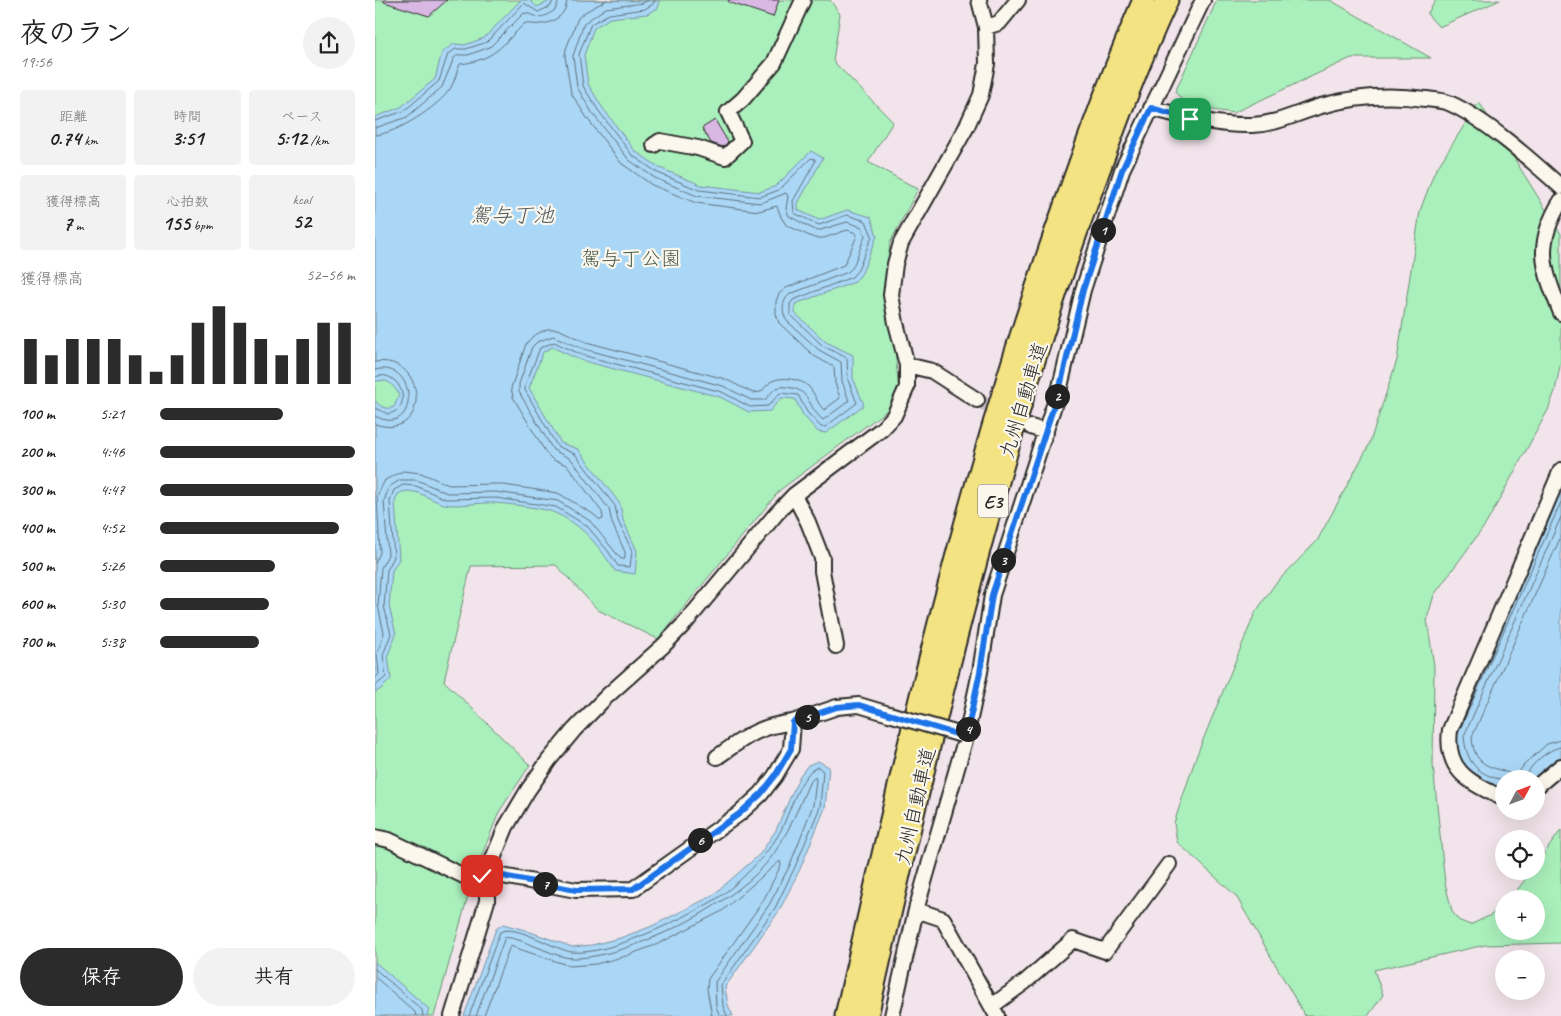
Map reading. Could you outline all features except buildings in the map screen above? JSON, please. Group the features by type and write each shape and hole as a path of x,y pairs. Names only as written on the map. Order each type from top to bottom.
{"highway":[{"name":"九州自動車道","path":"846,1016 950,578 993,422 1041,272 1091,132 1145,0"},
{"name":"九州自動車道","path":"867,1016 939,702 1013,430 1060,280 1109,140 1167,0"}],"street":[{"path":"654,145 660,141 689,146 725,157 742,140 729,112 743,99 774,63 803,0"},
{"path":"452,1016 487,901 487,873 506,828 527,790 549,760 574,730 606,697 663,646 686,622 794,495 882,429 894,416 907,387 907,365 891,295 895,264 901,243 966,128 981,95 987,64 986,27 979,0"},
{"path":"986,27 999,23 1019,0"},
{"path":"892,1016 916,910 980,672 992,595 1060,387 1083,290 1122,170 1201,1"},
{"path":"1151,108 1190,119 1252,125 1284,121 1319,107 1349,99 1401,95 1447,102 1474,116 1561,187"},
{"path":"1561,201 1553,214 1543,244 1548,279 1561,313"},
{"path":"907,365 932,371 977,400"},
{"path":"1031,427 1046,432"},
{"path":"1495,794 1469,780 1457,769 1450,755 1450,730 1561,470"},
{"path":"794,495 808,522 822,558 822,571 836,646"},
{"path":"717,757 756,730 771,725 793,722 837,707 859,705 964,736"},
{"path":"375,836 389,840 470,879 477,879 487,873 576,890 633,889 739,814 761,794 775,776 791,749 793,722"},
{"path":"1545,779 1561,766"},
{"path":"916,910 943,919 994,1011 1073,940 1105,951 1169,864"}],"green space":[{"name":"駕与丁公園","path":"375,0 830,0 840,14 833,61 893,122 868,162 918,189 890,243 884,297 895,349 899,393 886,411 780,490 658,639 598,610 556,565 471,566 444,681 530,765 499,812 474,875 434,1016 375,1016"},
{"path":"1217,0 1330,0 1431,58 1351,58 1233,113 1188,106 1175,92"},
{"path":"1436,0 1500,0 1439,27 1427,14"},
{"path":"1479,102 1561,234 1561,361 1555,391 1548,410 1486,524 1434,595 1427,619 1434,666 1433,765 1445,883 1452,911 1458,920 1470,925 1495,912 1495,940 1545,940 1545,890 1517,890 1525,880 1545,880 1545,852 1561,830 1561,943 1485,945 1374,970 1383,995 1368,1016 1305,1016 1236,896 1177,842 1174,823 1196,757 1255,613 1275,584 1317,541 1369,445 1397,360 1420,211 1434,173"}],"water":[{"name":"駕与丁池","path":"521,0 530,0 537,7 552,0 660,1 658,8 647,14 610,18 594,28 584,55 588,84 602,107 635,151 660,168 701,185 760,192 776,186 811,151 823,158 798,203 798,210 819,220 847,210 871,217 877,236 862,273 855,282 795,304 795,313 826,342 853,355 853,378 864,405 826,433 818,432 803,415 795,399 781,398 770,411 749,412 720,397 580,360 552,347 543,352 529,388 561,443 578,449 620,504 623,520 637,551 635,574 615,571 597,545 582,530 574,523 550,511 495,503 450,505 415,492 410,491 398,494 395,502 399,559 392,571 389,606 396,634 388,655 391,679 375,692 375,401 379,405 391,408 394,407 399,395 395,388 386,381 375,382 375,117 401,107 435,79 442,52 454,44 465,45 484,38"},
{"path":"1561,490 1561,757 1545,771 1495,770 1495,788 1479,784 1454,757 1452,734"},
{"path":"818,761 829,767 825,808 800,869 779,911 725,987 728,1005 733,1016 464,1016 496,929 503,924 572,947 592,945 620,938 650,927 712,896 760,854 776,830 799,777 808,765"},
{"path":"375,962 429,1009 427,1016 375,1016"}],"tunnel":[{"path":"977,400 1005,414"}],"route":[{"path":"482,876 487,873 576,890 612,891 633,889 739,814 761,794 775,776 791,749 793,722 837,707 859,705 966,737 980,672 992,595 1060,387 1083,290 1122,170 1151,108 1190,119"}]}
